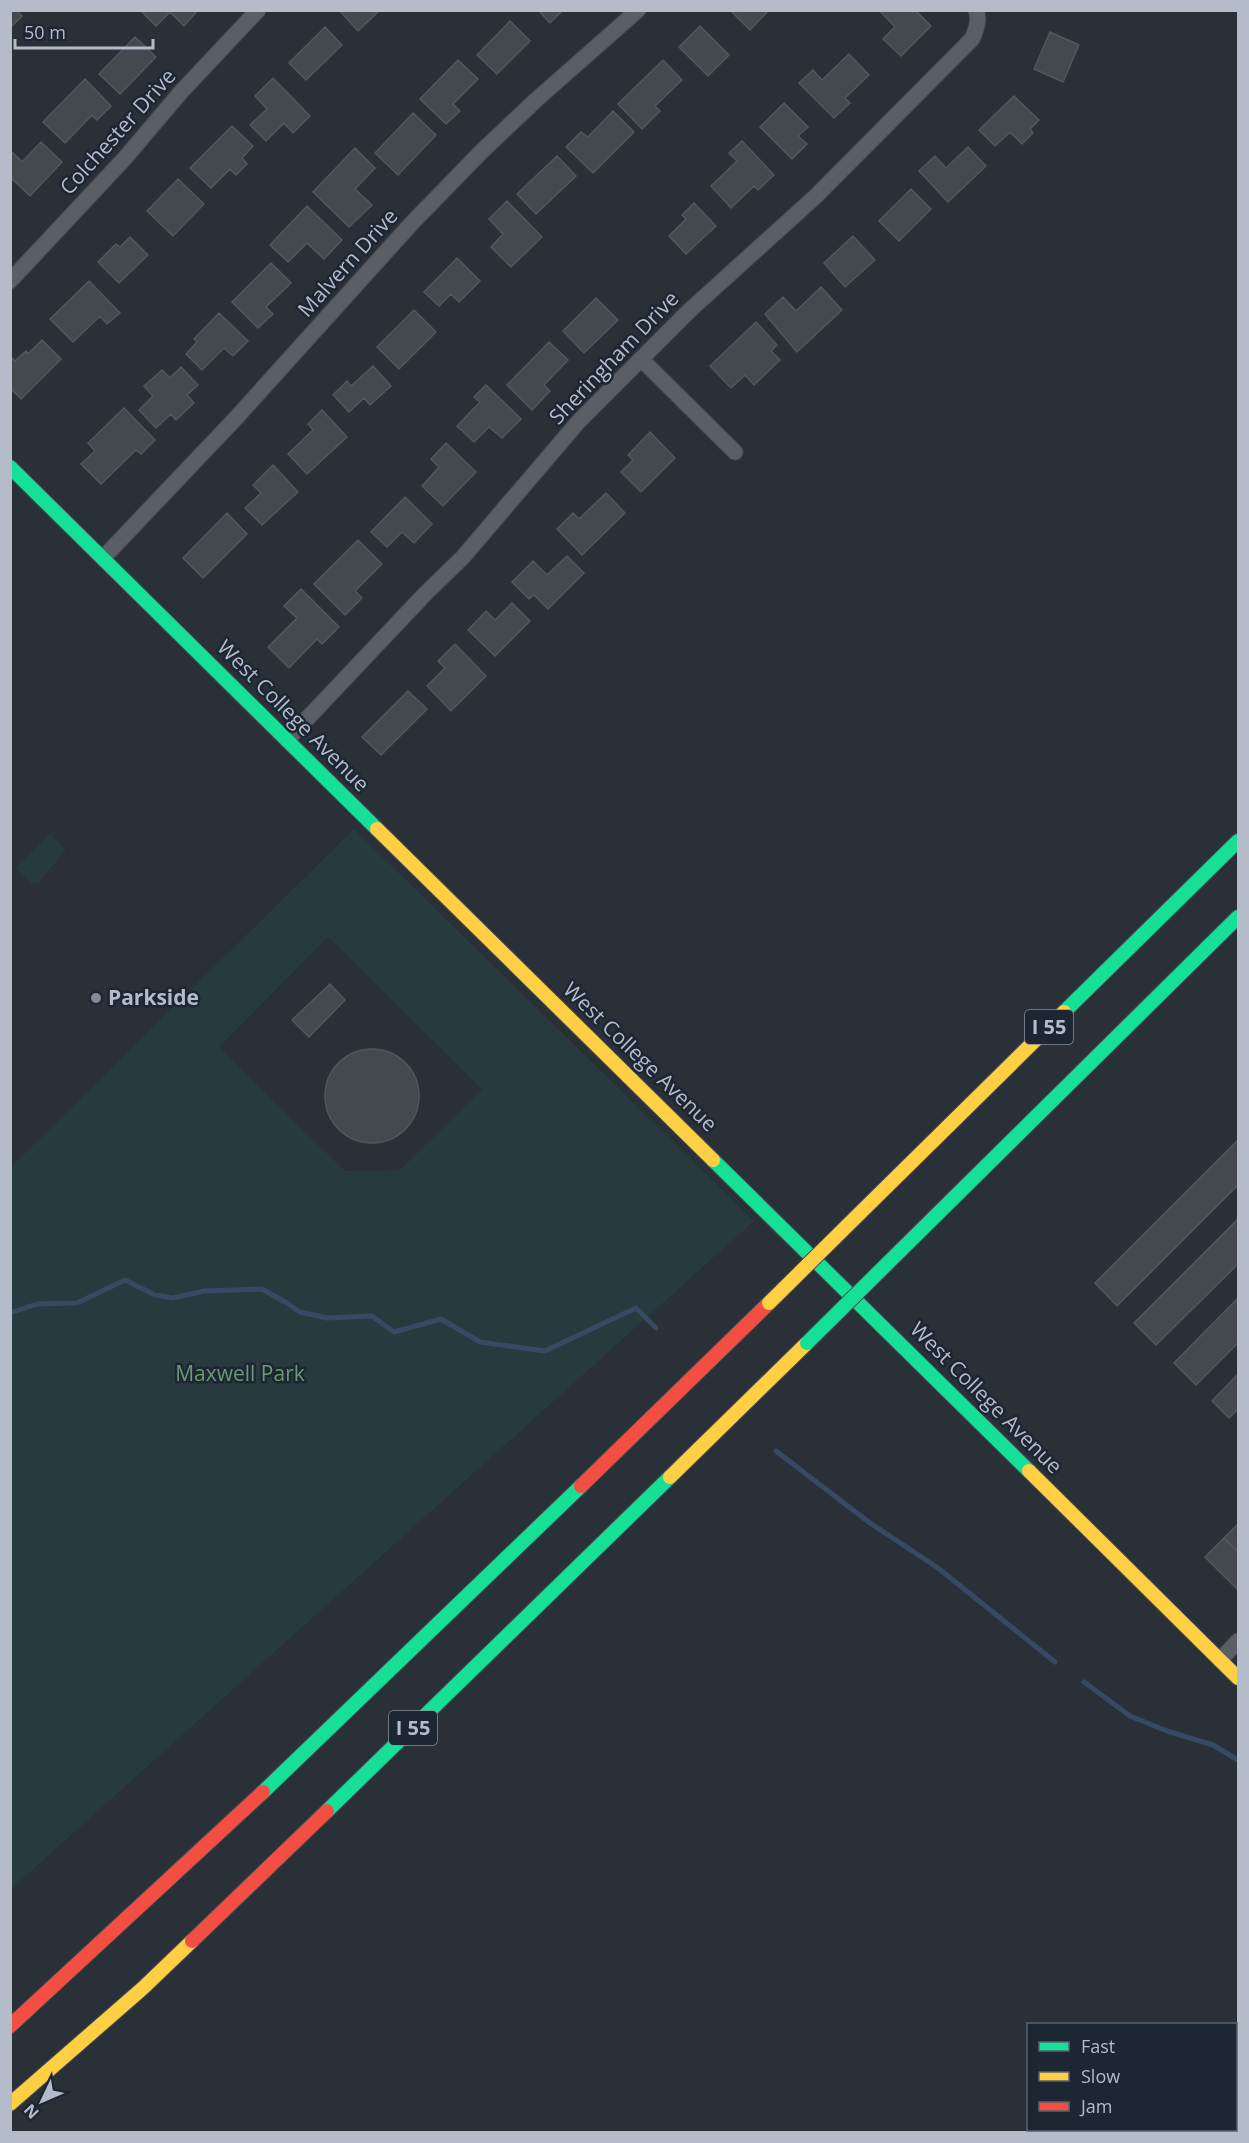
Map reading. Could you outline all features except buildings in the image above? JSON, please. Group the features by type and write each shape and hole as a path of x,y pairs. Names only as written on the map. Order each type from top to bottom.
{"main road":[{"name":"West College Avenue","path":"10,467 1239,1678"},
{"name":"I 55","path":"10,2026 310,1748 769,1304 1239,841"},
{"name":"I 55","path":"10,2104 142,1988 413,1729 1239,917"}],"street":[{"name":"Colchester Drive","path":"10,281 258,10"},
{"name":"Malvern Drive","path":"103,558 236,418 411,224 482,151 638,10"},
{"name":"Sheringham Drive","path":"287,740 424,594 463,557 579,421 690,310 816,196 972,39 977,29 977,13"},
{"path":"640,359 735,452"},
{"path":"1220,1660 1239,1641"}],"green space":[{"name":"Maxwell Park","path":"354,829 754,1221 11,1889 11,1167","holes":["328,937 482,1089 400,1170 345,1171 219,1047"]},
{"path":"49,835 66,850 38,883 31,883 17,870 17,866"}],"waterway":[{"path":"10,1313 37,1304 77,1303 125,1280 155,1295 173,1298 204,1291 262,1289 300,1312 327,1318 372,1316 394,1332 441,1319 480,1342 545,1351 636,1308 656,1328"},
{"path":"776,1451 870,1523 938,1568 1055,1662"},
{"path":"1084,1682 1130,1716 1167,1731 1213,1745 1238,1760"}],"traffic: fast":[{"path":"10,467 377,829"},
{"path":"1064,1012 1238,841"},
{"path":"900,1251 1238,917"},
{"path":"713,1160 1029,1471"},
{"path":"807,1343 900,1251"},
{"path":"327,1811 670,1477"},
{"path":"263,1792 581,1486"}],"traffic: slow":[{"path":"377,829 713,1160"},
{"path":"859,1214 1064,1012"},
{"path":"769,1303 859,1214"},
{"path":"670,1477 807,1343"},
{"path":"1029,1471 1238,1678"},
{"path":"10,2104 143,1988 192,1941"}],"traffic: jam":[{"path":"581,1486 769,1303"},
{"path":"10,2026 263,1792"},
{"path":"192,1941 327,1811"}],"place":[{"name":"Parkside","path":"96,998"}]}
